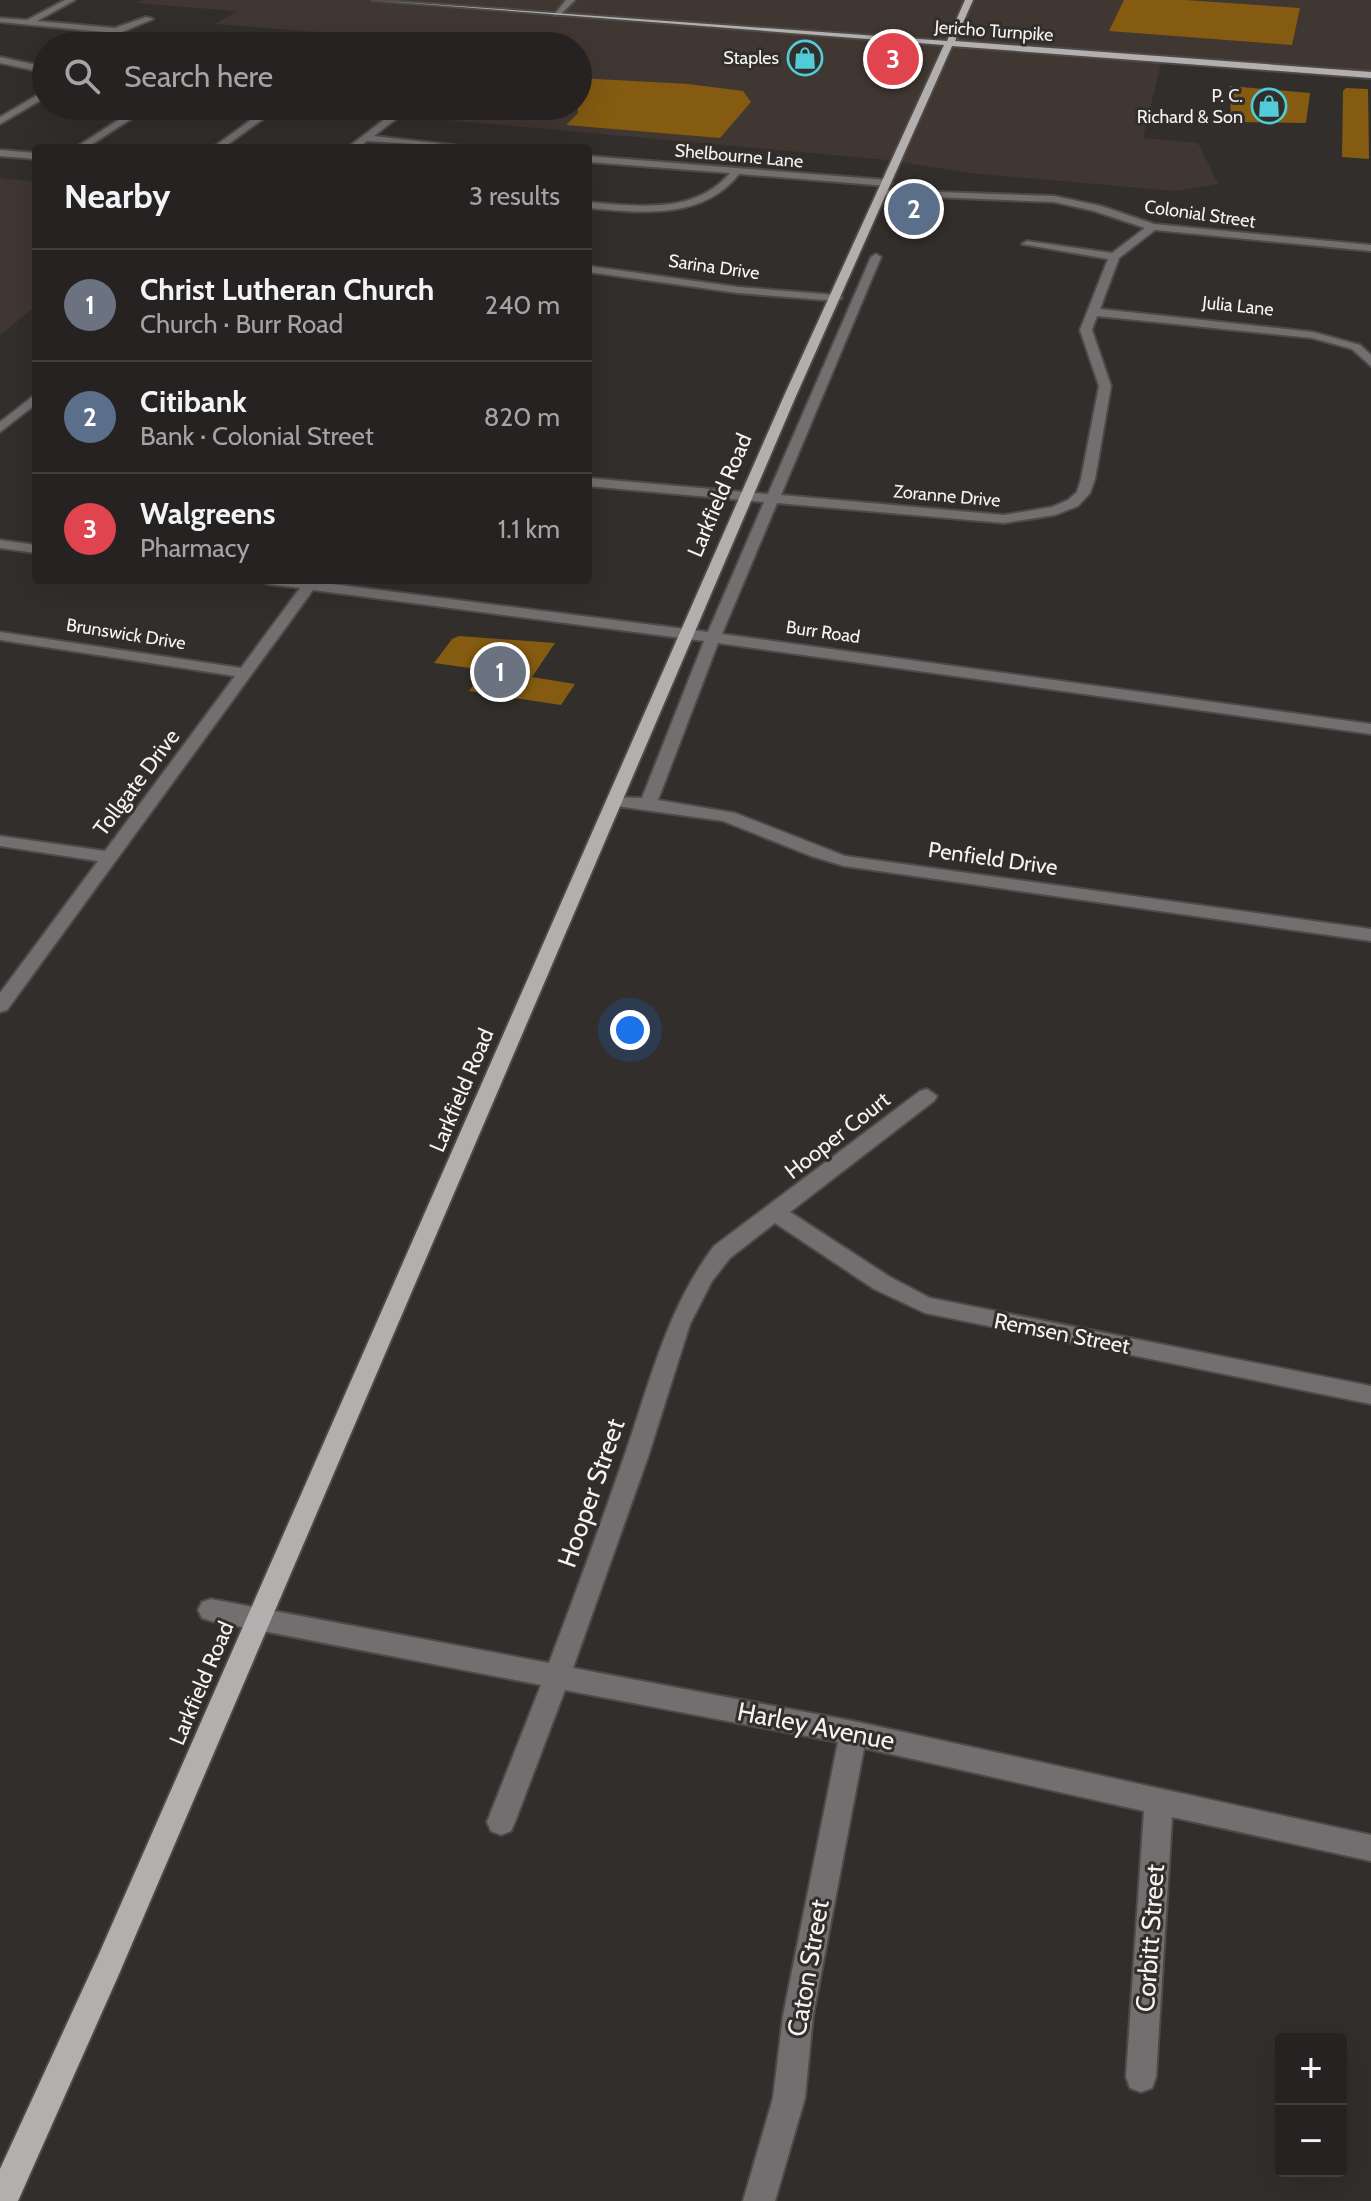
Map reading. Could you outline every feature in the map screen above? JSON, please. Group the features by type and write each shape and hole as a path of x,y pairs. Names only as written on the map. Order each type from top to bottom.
{"main road":[{"name":"Jericho Turnpike","path":"376,0 1371,75"},
{"name":"Larkfield Road","path":"2,2201 746,497 969,0"}],"street":[{"path":"29,22 71,0"},
{"path":"557,13 571,0"},
{"path":"0,20 116,31 149,19"},
{"path":"0,60 32,67"},
{"path":"0,121 32,101"},
{"path":"86,144 124,120"},
{"path":"223,144 256,120"},
{"path":"357,144 389,120"},
{"path":"365,138 429,144"},
{"path":"0,153 32,156"},
{"name":"Shelbourne Lane","path":"592,159 886,187"},
{"path":"592,205 641,208 687,203 727,188 735,173"},
{"name":"Colonial Street","path":"886,187 1054,199 1097,208 1153,227 1371,248"},
{"path":"1027,244 1114,257 1153,227"},
{"path":"648,804 713,637 876,257"},
{"name":"Zoranne Drive","path":"592,482 1004,519 1030,517 1073,503 1088,479 1104,402 1105,386 1086,330 1114,257"},
{"name":"Sarina Drive","path":"592,270 738,290 836,298"},
{"name":"Julia Lane","path":"1093,312 1313,335 1356,347 1371,362"},
{"path":"1356,347 1371,344"},
{"path":"0,428 32,401"},
{"path":"0,544 32,548"},
{"name":"Burr Road","path":"295,584 713,637 1370,729"},
{"name":"Tollgate Drive","path":"0,1006 309,586"},
{"name":"Brunswick Drive","path":"0,636 245,673"},
{"path":"1370,729 1371,708"},
{"name":"Penfield Drive","path":"615,801 733,819 807,852 844,861 1371,935"},
{"path":"0,841 108,857"},
{"name":"Hooper Court","path":"776,1213 927,1096"},
{"name":"Remsen Street","path":"776,1213 882,1283 925,1305 1371,1395"},
{"name":"Hooper Street","path":"501,1822 559,1675 643,1438 684,1306 699,1278 722,1252 776,1213"},
{"name":"Harley Avenue","path":"211,1610 853,1733 1371,1848"},
{"name":"Caton Street","path":"759,2201 789,2098 798,2016 853,1733"},
{"name":"Corbitt Street","path":"1141,2077 1159,1799"}],"shaded area":[{"path":"143,0 1371,0 1371,79 1161,63 1143,138 1198,143 1218,184 1175,191 969,173 888,160 447,120 592,120 592,32 318,32 215,24 237,11 137,3"},
{"path":"0,178 32,182 32,309 0,335"}],"building":[{"path":"1124,0 1185,0 1300,8 1292,45 1109,31"},
{"path":"592,79 688,84 743,91 751,102 720,138 566,125 571,120 592,120"},
{"name":"P. C. Richard & Son","path":"1230,86 1310,93 1306,123 1231,122"},
{"path":"1346,88 1368,89 1369,159 1342,157 1343,91"},
{"path":"459,636 555,643 532,677 575,684 561,705 469,691 484,670 434,663 452,639"}],"place":[{"name":"Staples","path":"805,58"},
{"name":"Walgreens","path":"893,59"},
{"name":"P. C. Richard & Son","path":"1269,106"},
{"name":"Citibank","path":"914,209"},
{"name":"Christ Lutheran Church","path":"500,672"}]}
